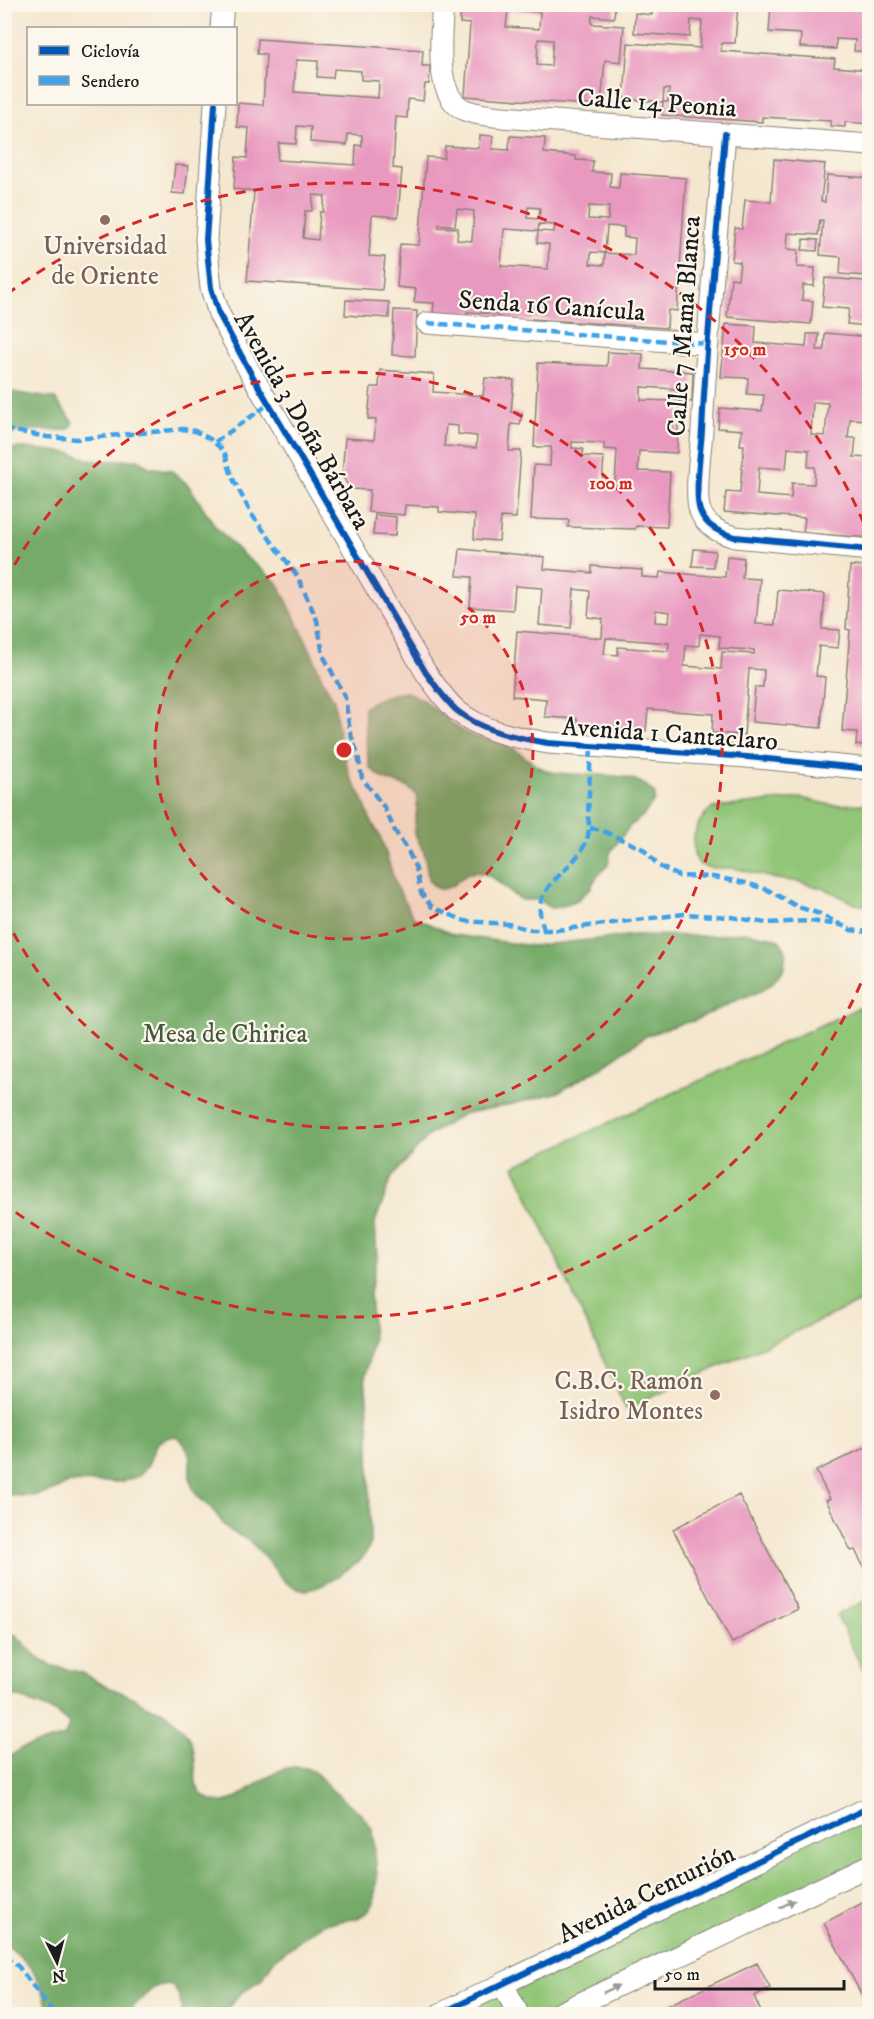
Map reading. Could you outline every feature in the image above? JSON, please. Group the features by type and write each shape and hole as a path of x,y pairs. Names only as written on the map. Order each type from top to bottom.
{"street":[{"path":"221,27 223,4"},
{"name":"Calle 14 Peonia","path":"443,4 442,68 448,93 454,103 463,110 477,114 870,146"},
{"name":"Avenida 3 Doña Bárbara","path":"215,105 206,240 211,288 219,314 249,370 426,673 455,709 471,720"},
{"name":"Calle 7 Mama Blanca","path":"725,134 708,344 699,486 700,511 705,520 720,533 735,537 870,550"},
{"name":"Senda 16 Canícula","path":"427,323 708,344"},
{"name":"Avenida 1 Cantaclaro","path":"471,720 517,738 548,743 747,757 870,769"},
{"name":"Avenida Centurión","path":"440,2014 870,1807"},
{"path":"558,2014 870,1864"},
{"path":"503,1984 518,2014"}],"green space":[{"path":"5,391 55,399 73,422 71,428 23,430 5,437"},
{"name":"Mesa de Chirica","path":"24,448 71,453 93,461 140,460 149,467 172,471 189,486 215,526 242,554 278,583 334,700 339,735 350,777 381,838 396,885 413,917 454,935 532,946 636,935 714,936 743,932 775,938 780,941 786,951 784,968 773,982 759,992 694,1021 648,1035 559,1092 463,1114 429,1135 392,1177 375,1222 377,1258 370,1293 373,1340 365,1376 369,1425 370,1544 361,1559 353,1566 321,1586 307,1590 287,1583 262,1553 249,1541 228,1529 210,1507 197,1496 191,1483 188,1450 177,1436 160,1441 145,1469 131,1479 115,1482 71,1483 45,1494 33,1496 5,1494 4,449"},
{"path":"406,692 423,700 466,733 506,744 542,769 560,773 605,775 635,780 655,795 654,801 613,848 608,865 590,889 577,900 560,907 550,908 540,901 520,899 491,877 478,872 467,875 448,887 438,889 429,881 424,852 414,832 417,795 407,787 384,779 370,768 367,750 364,708 389,695"},
{"path":"801,798 831,805 869,804 869,906 855,904 828,890 800,882 777,879 734,868 710,868 700,865 694,855 693,838 700,821 713,808"},
{"path":"869,1003 869,1298 626,1409 514,1166"},
{"path":"869,1599 869,1683 837,1615"},
{"path":"5,1634 16,1635 40,1660 50,1665 83,1673 103,1685 135,1698 144,1705 168,1714 190,1740 194,1751 196,1785 202,1795 213,1801 224,1802 235,1799 283,1769 306,1768 316,1773 332,1790 359,1812 373,1830 377,1877 374,1901 368,1912 358,1918 323,1924 312,1931 274,1960 261,1980 241,1993 221,2014 182,2014 177,1993 169,1984 152,1989 125,2014 48,2014 40,1982 23,1959 5,1944 5,1761 20,1749 65,1736 69,1725 58,1713 20,1697 5,1697"},
{"path":"869,1807 869,1865 558,2014 440,2014"}],"building":[{"path":"491,4 615,4 614,18 592,16 592,24 624,26 621,62 605,60 601,106 465,96 470,24 460,23 461,6 491,9","holes":["508,10 540,12 539,29 506,27","538,39 553,40 551,66 537,65"]},
{"path":"652,4 738,4 735,43 722,43 721,51 835,59 834,67 870,70 870,124 845,122 845,127 830,126 831,121 762,117 762,122 662,115 663,102 624,99 628,43 700,48 702,21 691,20 690,37 634,33 635,13 652,15","holes":["664,89 669,89 668,102 663,102"]},
{"path":"771,4 870,4 870,52 854,51 855,40 836,39 836,49 800,47 801,34 769,32"},
{"path":"258,39 423,50 422,66 430,66 429,84 425,84 423,101 408,99 407,118 396,117 393,168 402,169 398,217 372,215 369,256 385,257 382,290 247,281 254,191 234,189 236,157 247,158 249,128 237,127 238,103 263,105 266,54 257,54","holes":["296,60 318,61 317,77 333,78 334,69 361,71 361,80 379,81 378,98 294,92","297,126 311,127 310,142 347,145 348,134 362,135 362,146 356,145 355,165 277,160 279,143 296,144","313,195 325,196 323,212 320,212 318,240 303,238 305,211 312,211"]},
{"path":"480,135 493,136 492,149 509,150 510,136 545,138 544,153 576,156 576,160 593,161 592,172 611,173 610,187 619,188 620,173 686,178 677,311 668,310 667,328 532,319 532,321 497,319 498,314 467,312 467,316 433,313 434,303 414,302 416,289 397,287 400,244 419,245 426,157 444,158 445,146 479,148","holes":["589,206 609,207 608,220 588,219","528,207 540,208 539,219 527,218","457,209 474,211 472,241 457,240 458,228 439,227 439,224 455,226","539,224 555,225 554,232 538,231","607,226 624,227 624,237 635,238 634,255 605,253","504,229 538,231 537,243 549,244 548,269 501,266","591,252 605,253 604,265 590,264"]},
{"path":"774,159 825,164 821,201 825,202 827,175 870,178 870,326 847,324 849,309 822,307 825,278 866,281 867,276 840,274 841,257 820,255 823,220 820,220 818,235 788,233 787,249 798,250 797,267 815,268 814,286 803,285 802,300 813,301 811,324 727,317 731,278 738,279 740,262 732,261 735,228 742,229 745,200 771,202"},
{"path":"175,165 188,166 185,194 172,193"},
{"path":"804,239 818,240 817,251 802,250"},
{"path":"346,300 389,302 389,318 345,315"},
{"path":"394,310 417,311 415,356 392,355"},
{"path":"726,324 756,326 755,343 806,347 807,334 819,334 817,350 824,350 825,333 870,337 870,420 850,419 848,438 856,438 854,457 870,458 870,538 803,533 805,518 724,512 726,492 740,493 744,445 740,445 742,430 718,428 720,408 762,411 764,395 747,394 748,378 721,377","holes":["813,402 828,403 825,436 811,435","788,448 809,450 808,467 815,467 814,484 792,483 791,498 757,495 759,467 786,469"]},
{"path":"608,352 643,354 642,369 693,372 692,402 679,401 677,453 639,451 638,471 670,472 667,527 636,526 635,529 568,527 569,520 531,519 534,465 550,466 551,447 534,447 538,363 607,366","holes":["641,387 677,389 676,401 641,400","572,442 604,443 604,449 617,450 615,486 602,485 604,457 583,456 583,449 572,448"]},
{"path":"380,370 434,374 433,392 483,396 485,378 514,380 511,412 522,413 520,425 511,424 509,451 521,451 516,518 501,517 499,541 474,539 475,515 439,512 439,507 405,505 404,515 368,512 370,490 350,489 342,475 345,438 374,440 376,420 368,419 371,387 379,387","holes":["446,425 458,426 458,434 477,436 476,448 444,446"]},
{"path":"375,515 396,517 395,536 373,535"},
{"path":"460,549 545,557 544,569 592,573 592,566 642,570 642,577 659,578 660,572 725,577 727,556 744,558 742,578 760,579 756,624 775,625 778,590 825,594 822,629 840,630 838,648 819,646 816,676 825,677 821,728 752,722 755,687 763,687 764,670 753,669 749,669 744,735 712,733 713,714 648,709 646,731 577,725 577,719 545,717 546,699 512,696 517,631 602,638 603,619 588,617 590,591 574,589 571,628 539,625 542,588 515,586 513,610 470,607 472,577 457,576","holes":["656,610 670,612 669,623 655,622","700,634 720,636 719,648 754,650 754,654 722,652 721,669 684,666 686,645 699,646","606,638 669,643 668,651 618,647 618,655 604,654"]},
{"path":"694,549 715,551 713,567 692,566"},
{"path":"850,566 870,567 870,746 856,745 857,732 842,731 850,630 846,629"},
{"path":"870,1445 870,1579 855,1550 851,1551 826,1500 830,1499 816,1471"},
{"path":"739,1495 798,1609 732,1643 673,1529"},
{"path":"870,1899 870,2011 824,1923"},
{"path":"757,1963 770,1988 754,1996 762,2014 660,2014 658,2010"}],"marked path":[{"path":"427,323 708,344"},
{"path":"215,442 269,404"},
{"path":"4,429 47,437 77,439 183,429 195,431 210,439 224,451 233,479 252,515 301,584 317,620 323,655 345,697 350,732 358,755 362,778 384,807 409,853 416,869 421,893 432,907 465,921 508,924 532,930 557,930 684,914 731,917 766,923 810,921 840,925"},
{"path":"544,930 540,909 544,895 550,885 578,856 589,832 591,746"},
{"path":"590,828 601,830 643,849 659,866 679,876 713,877 746,883 768,890 798,907 820,914 851,930 870,932"},
{"path":"4,1956 18,1966 54,2014"}],"cycle path":[{"path":"215,105 206,240 211,288 219,314 249,370 426,673 452,706 466,717 488,728 512,736 548,743 747,757 870,769"},
{"path":"725,134 698,471 700,511 710,525 735,537 870,550"},
{"path":"440,2014 870,1807"}],"place":[{"name":"Universidad de Oriente","path":"105,220"},
{"name":"C.B.C. Ramón Isidro Montes","path":"715,1395"}]}
